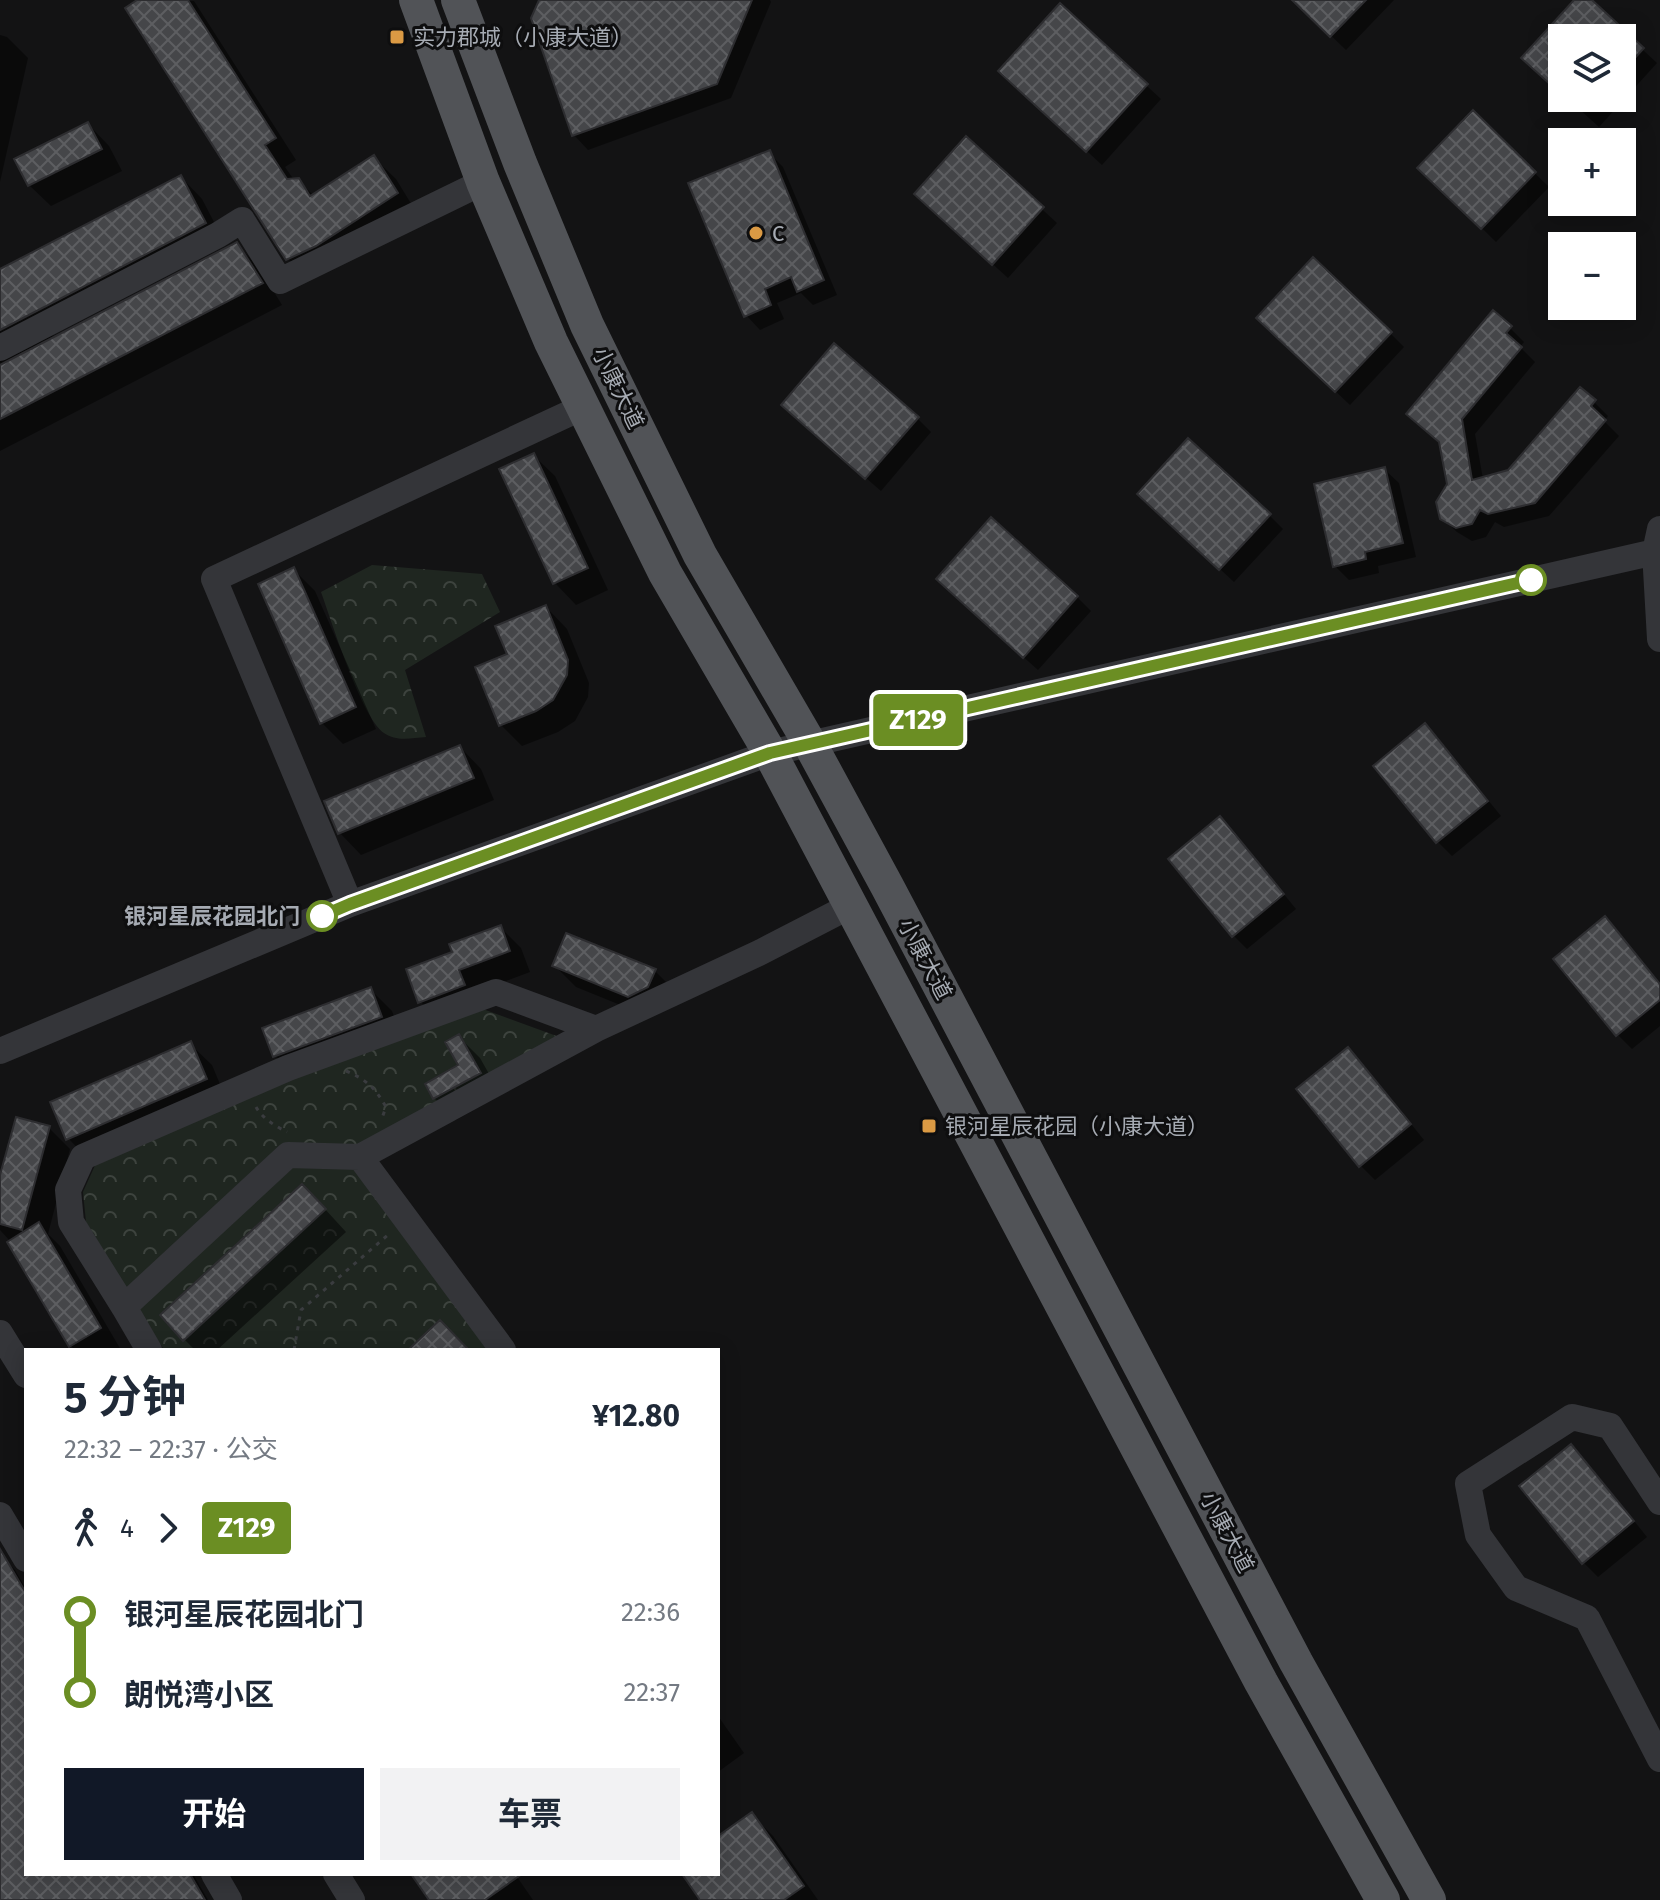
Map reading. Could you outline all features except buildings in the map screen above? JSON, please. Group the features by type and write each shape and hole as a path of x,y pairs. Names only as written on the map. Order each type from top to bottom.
{"main road":[{"name":"小康大道","path":"416,0 483,182 551,342 665,573 770,753 1261,1682 1383,1900"},
{"name":"小康大道","path":"458,0 520,163 587,325 700,555 810,744 887,886 1417,1896"}],"street":[{"path":"0,348 242,220 280,281 483,182"},
{"path":"350,904 214,579 583,407"},
{"path":"0,1051 350,904 770,753 1657,540 1660,639"},
{"path":"124,1307 288,1155 360,1157 596,1029 761,952 852,905"},
{"path":"148,1348 71,1222 68,1190 83,1157 288,1068 496,992 596,1029"},
{"path":"360,1157 502,1348"},
{"path":"0,1333 24,1372"},
{"path":"1660,1502 1610,1426 1572,1417 1468,1484 1478,1535 1516,1588 1587,1618 1660,1759"},
{"path":"0,1515 24,1556"},
{"path":"215,1876 229,1900"},
{"path":"337,1876 352,1900"}],"path":[{"path":"343,1070 362,1078 377,1091 386,1107 379,1125"},
{"path":"244,1087 258,1112 294,1136 296,1155"},
{"path":"294,1348 301,1310 406,1219"}],"green space":[{"path":"372,565 482,574 500,612 405,670 426,737 394,738 375,724 348,668 321,592"},
{"path":"480,1008 573,1042 351,1152 488,1348 163,1348 86,1222 83,1192 97,1161 287,1078"}],"bus line":[{"name":"Z129","path":"322,916 770,753 1531,580"}],"place":[{"name":"实力郡城（小康大道）","path":"397,37"},
{"name":"C","path":"756,233"},
{"name":"银河星辰花园北门","path":"322,916"},
{"name":"银河星辰花园（小康大道）","path":"929,1126"}]}
